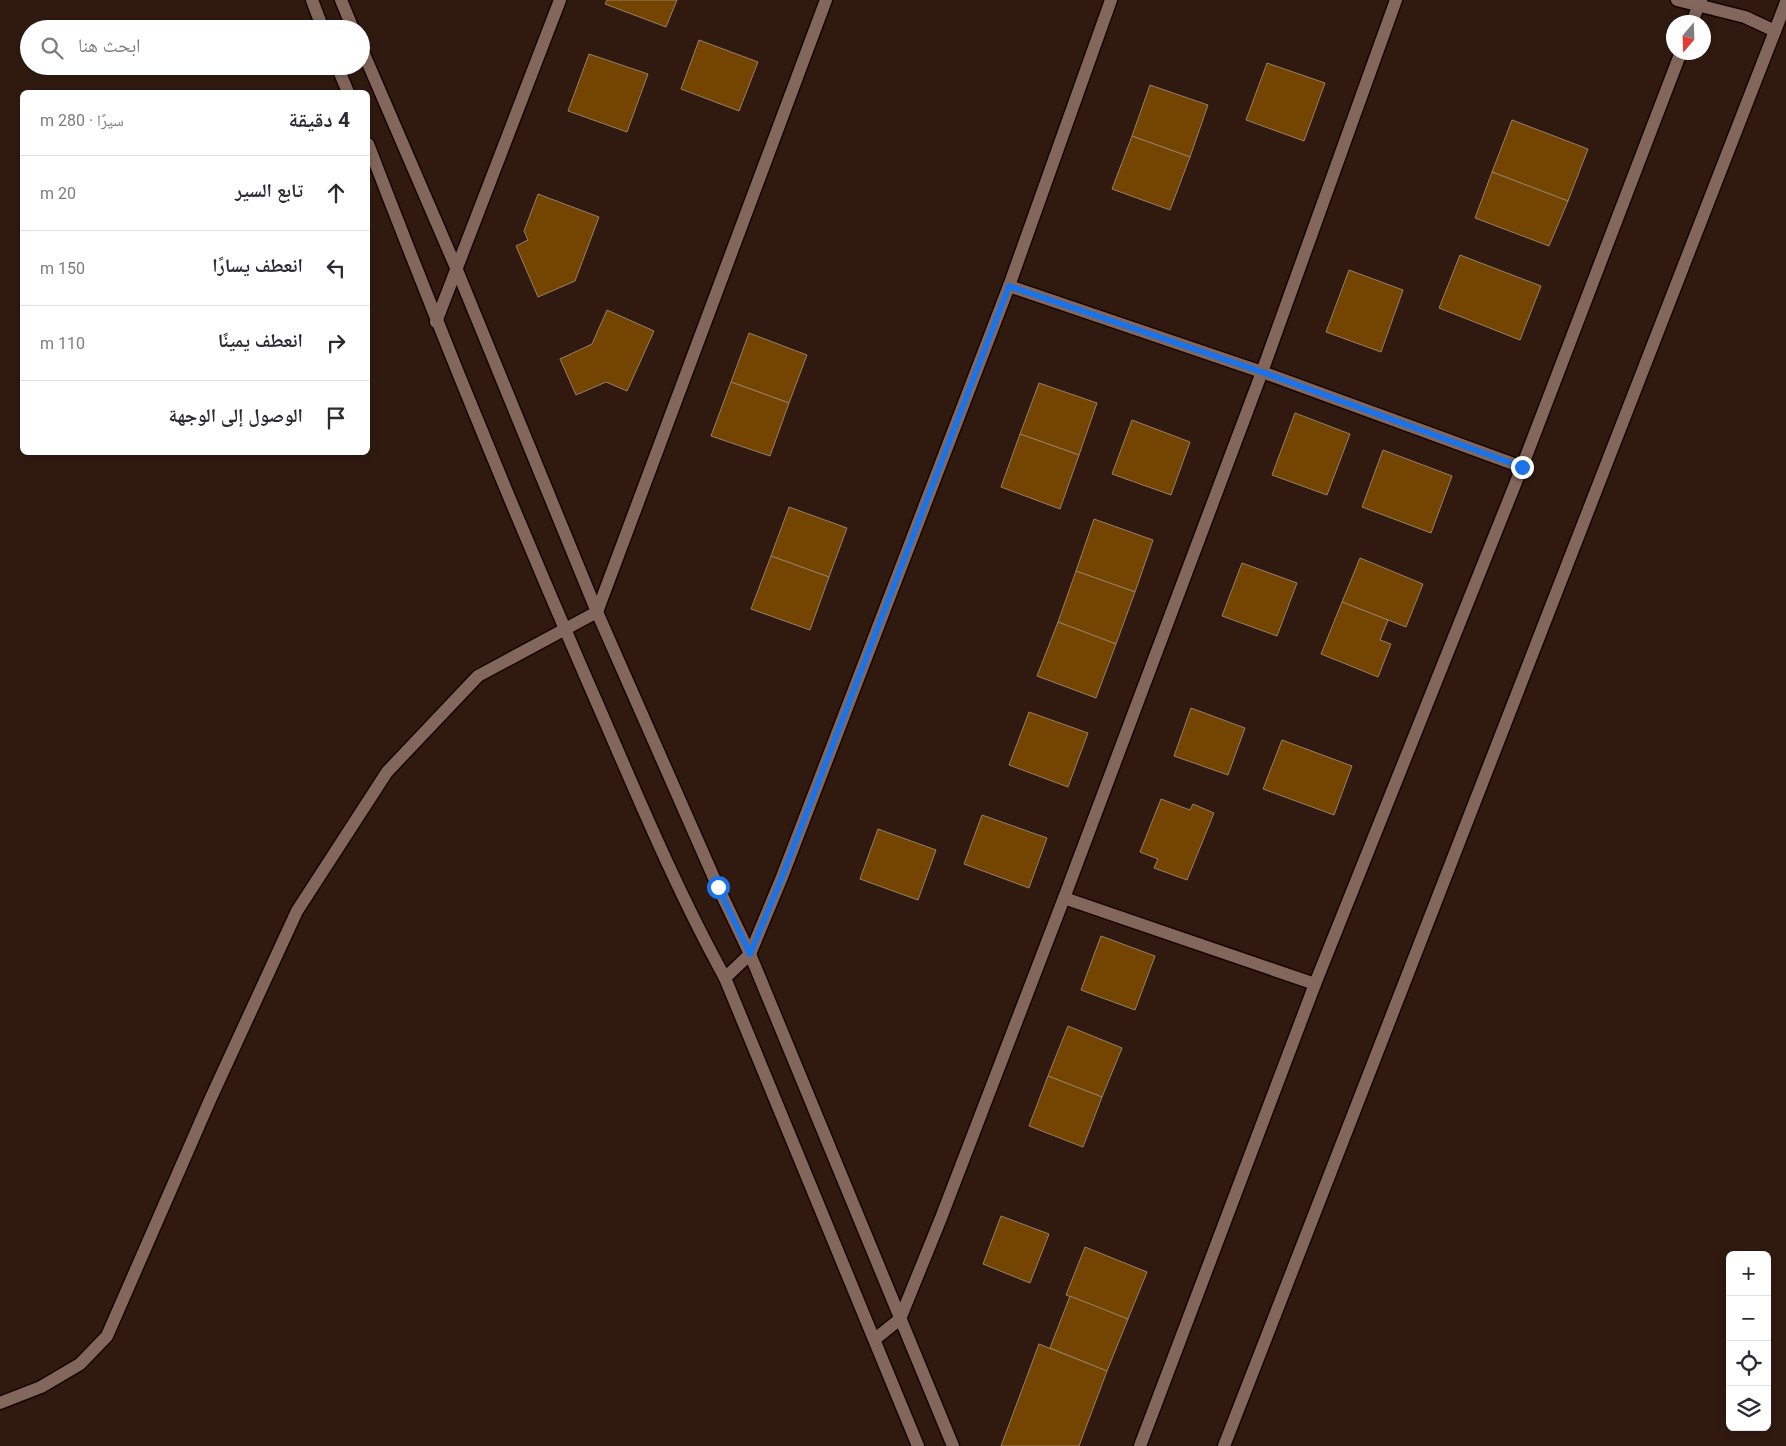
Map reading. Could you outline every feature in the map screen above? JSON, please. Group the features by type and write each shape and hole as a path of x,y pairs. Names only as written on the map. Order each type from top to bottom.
{"street":[{"path":"312,0 320,20"},
{"path":"341,0 350,20"},
{"path":"436,322 560,0"},
{"path":"0,1403 41,1387 80,1364 107,1336 206,1109 297,911 387,772 478,676 597,612 826,0"},
{"path":"725,978 750,954 782,877 1009,286 1111,0"},
{"path":"875,1339 900,1319 945,1209 1262,372 1396,0"},
{"path":"1677,0 1700,3 1745,17 1775,30"},
{"path":"1224,1446 1786,2"},
{"path":"1695,15 1700,3"},
{"path":"1140,1446 1315,984 1522,467 1677,60"},
{"path":"370,68 457,270 597,612 714,878 750,954 953,1446"},
{"path":"341,75 347,90"},
{"path":"370,149 436,322 565,628 675,880 725,978 918,1446"},
{"path":"1009,286 1262,372 1522,467"},
{"path":"1064,898 1315,984"}],"building":[{"path":"607,0 677,0 666,27 605,4"},
{"path":"699,40 758,62 739,111 681,89"},
{"path":"589,54 648,74 627,132 568,111"},
{"path":"1267,63 1325,83 1304,141 1246,120"},
{"path":"1150,85 1208,105 1190,157 1132,136"},
{"path":"1512,120 1588,149 1568,201 1492,172"},
{"path":"1132,136 1190,157 1170,210 1112,189"},
{"path":"1492,172 1568,201 1549,246 1475,218"},
{"path":"538,194 599,217 575,281 538,297 516,246 528,240 524,231"},
{"path":"1460,255 1541,286 1520,340 1439,308"},
{"path":"1349,270 1403,290 1381,352 1326,332"},
{"path":"607,310 654,331 627,391 606,382 576,395 560,359 592,344"},
{"path":"749,333 807,355 789,403 731,382"},
{"path":"731,382 789,403 770,456 711,436"},
{"path":"1039,383 1097,403 1079,455 1020,434"},
{"path":"1295,413 1350,434 1327,495 1272,475"},
{"path":"1132,420 1190,442 1171,495 1112,474"},
{"path":"1020,434 1079,455 1060,509 1001,487"},
{"path":"1383,450 1452,476 1431,533 1362,507"},
{"path":"789,507 847,528 829,577 771,556"},
{"path":"1094,519 1153,540 1135,592 1076,571"},
{"path":"771,556 829,577 810,630 751,609"},
{"path":"1360,558 1423,584 1406,627 1342,602"},
{"path":"1242,563 1297,583 1277,636 1222,616"},
{"path":"1076,571 1135,592 1116,644 1058,622"},
{"path":"1342,602 1388,620 1380,640 1391,644 1378,677 1321,654"},
{"path":"1058,622 1116,644 1096,698 1037,676"},
{"path":"1191,708 1245,728 1228,775 1174,756"},
{"path":"1029,712 1088,733 1068,787 1009,765"},
{"path":"1282,740 1352,766 1334,815 1263,789"},
{"path":"1161,799 1190,810 1193,804 1214,813 1187,880 1154,868 1158,859 1140,852"},
{"path":"982,815 1047,838 1029,888 964,864"},
{"path":"878,829 936,850 918,900 860,879"},
{"path":"1101,936 1155,956 1135,1010 1081,990"},
{"path":"1068,1026 1122,1048 1102,1097 1048,1076"},
{"path":"1048,1076 1102,1097 1083,1147 1029,1126"},
{"path":"1001,1216 1049,1234 1030,1283 983,1264"},
{"path":"1085,1247 1147,1272 1128,1319 1066,1295"},
{"path":"1070,1296 1128,1319 1107,1371 1050,1348"},
{"path":"1039,1344 1107,1371 1079,1446 1001,1446"}],"route":[{"path":"718,887 750,954 782,877 1009,286 1262,372 1522,467"}]}
